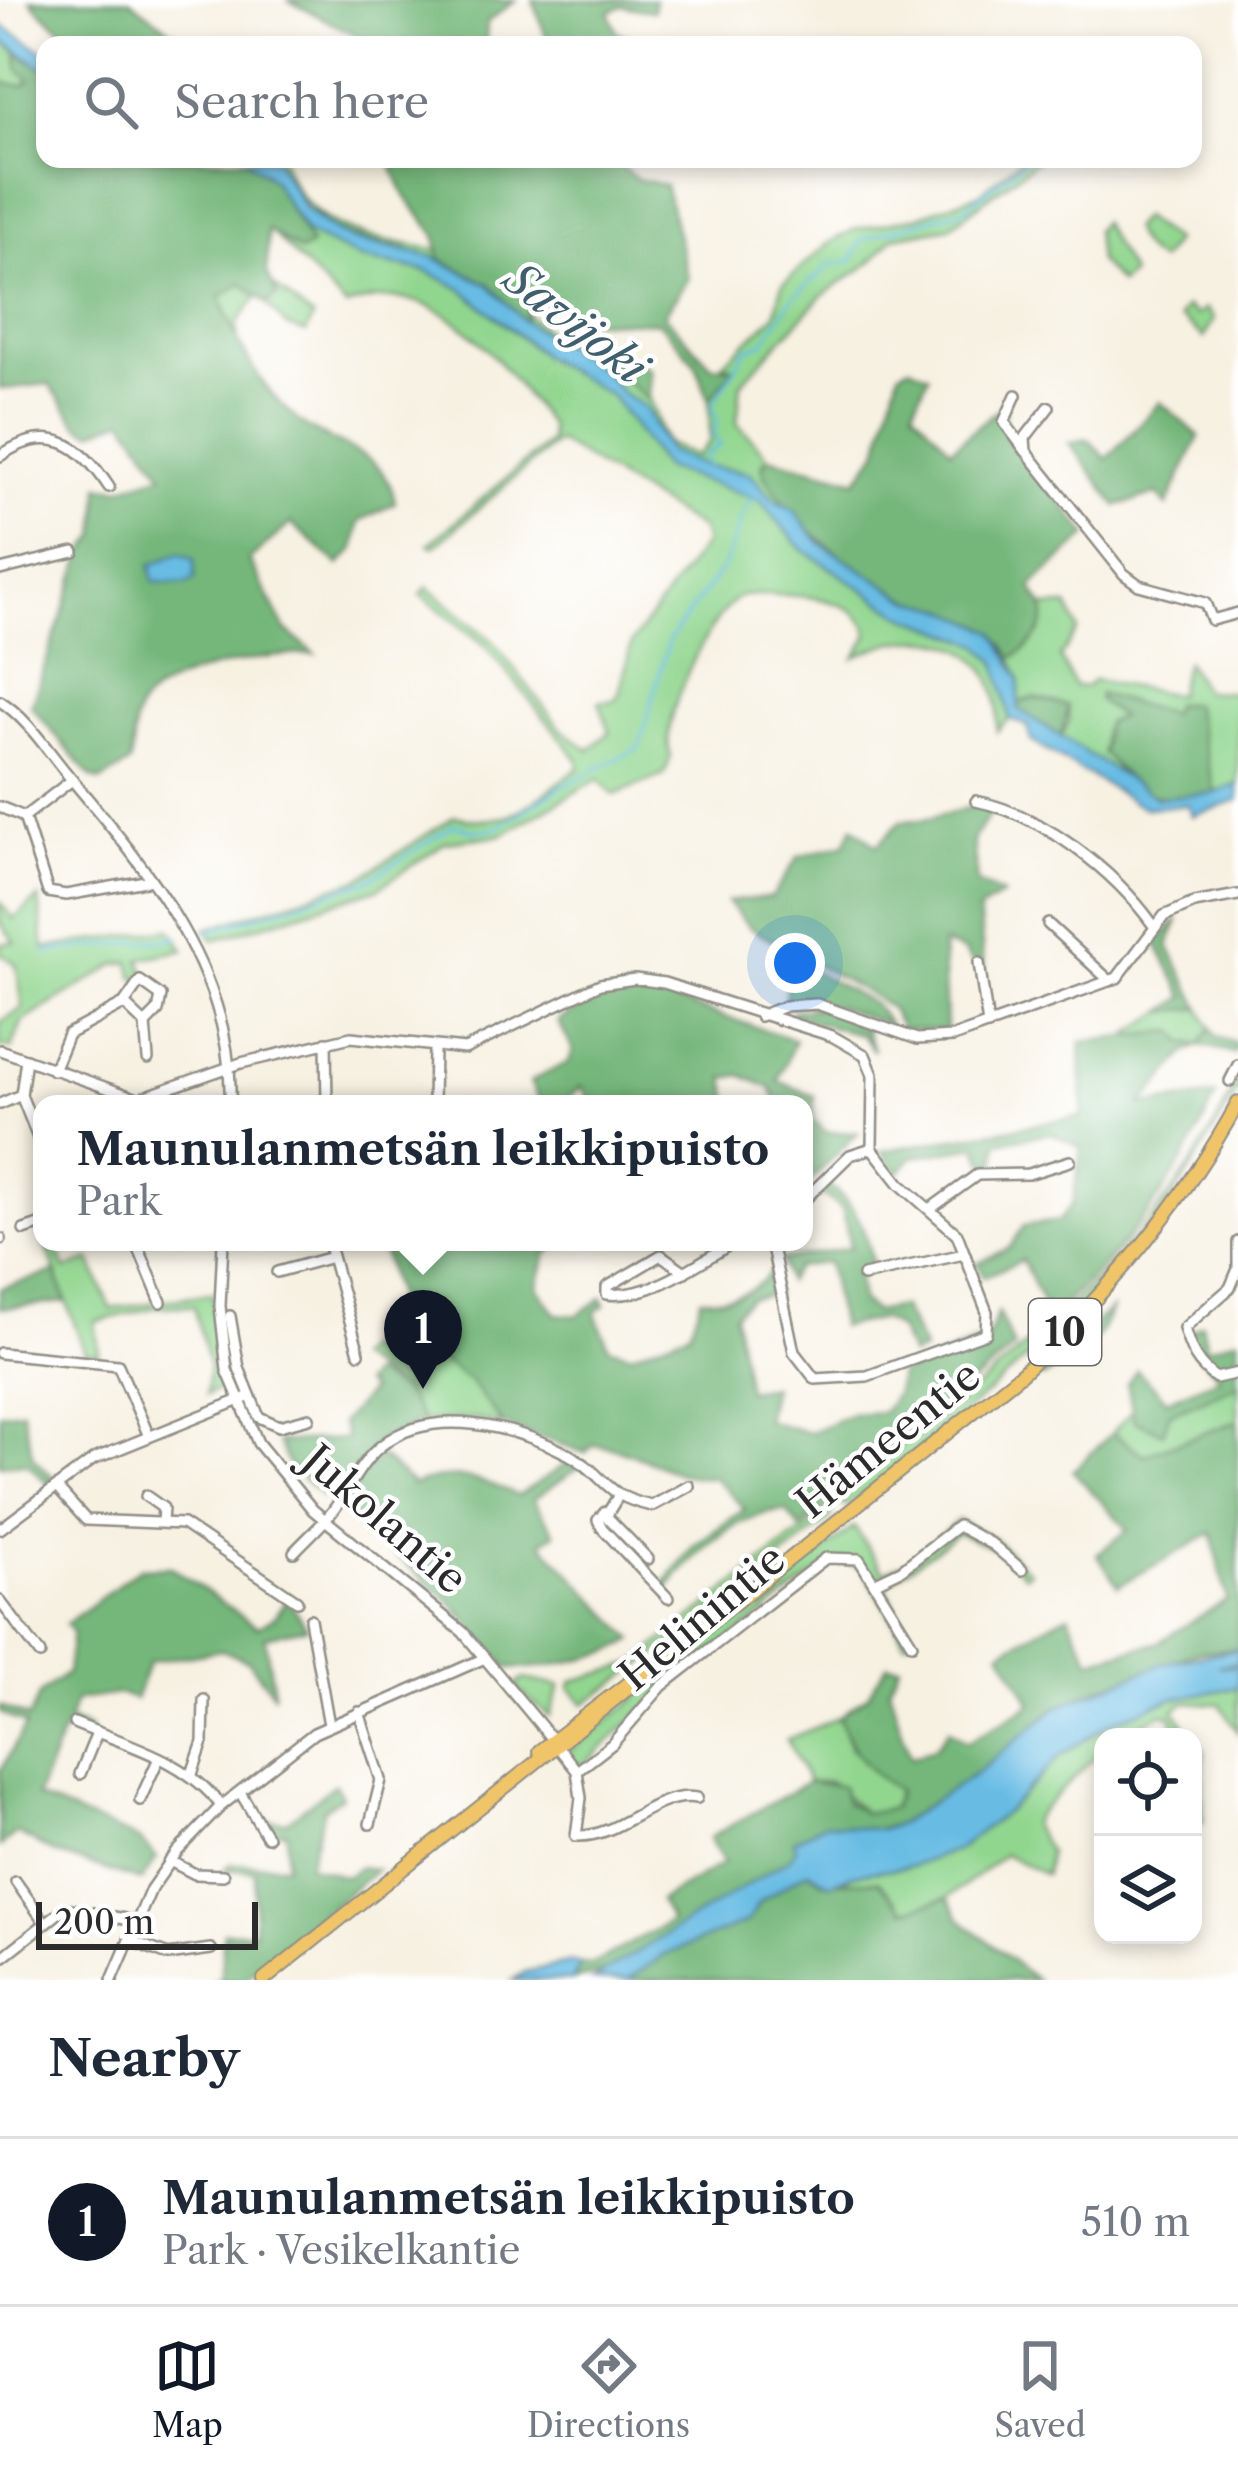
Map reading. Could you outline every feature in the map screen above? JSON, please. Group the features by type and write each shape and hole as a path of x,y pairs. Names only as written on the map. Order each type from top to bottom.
{"highway":[{"name":"Hämeentie","path":"264,1980 1054,1344 1154,1233 1238,1103"}],"street":[{"path":"1016,395 1004,422 1132,581 1194,598 1204,603 1213,620 1238,613"},
{"path":"1026,451 1025,438 1049,406"},
{"path":"0,456 43,440 74,445 84,450 109,487"},
{"path":"0,570 74,552"},
{"path":"0,701 72,780 151,880 211,983 231,1066 230,1095"},
{"path":"24,817 72,780"},
{"path":"976,801 1015,811 1047,830 1124,891 1154,926"},
{"path":"0,807 24,817 48,892 66,895 151,880"},
{"path":"760,1016 785,1006 817,1004 933,1040 1110,981 1127,971 1154,926 1179,908 1238,895"},
{"path":"1048,925 1110,981"},
{"path":"979,963 988,1025"},
{"path":"148,1095 231,1066 364,1036 434,1049 476,1046 617,980 664,983 848,1042 865,1055 873,1075 872,1148 884,1168 957,1234 987,1312 983,1336 867,1376 815,1379 794,1352 772,1251"},
{"path":"53,1070 68,1034 124,1004 140,981 157,988 162,1003 146,1024 148,1059"},
{"path":"124,1004 146,1024"},
{"path":"326,1042 326,1095"},
{"path":"433,1095 434,1049"},
{"path":"0,1050 112,1095"},
{"path":"26,1059 21,1095 33,1125"},
{"path":"1230,1081 1238,1065"},
{"path":"0,1104 21,1095"},
{"path":"813,1191 850,1155 872,1148"},
{"path":"930,1209 976,1174 1028,1174 1070,1161"},
{"path":"24,1230 33,1227"},
{"path":"1238,1242 1238,1269 1216,1303 1189,1319 1184,1328 1190,1351 1204,1369 1216,1378 1238,1373"},
{"path":"140,1251 161,1301"},
{"name":"Jukolantie","path":"223,1251 222,1341 236,1400 275,1469 325,1520 440,1610 577,1771"},
{"path":"330,1251 358,1353"},
{"path":"685,1272 661,1255 607,1287 607,1294 615,1296 685,1272 719,1251"},
{"path":"863,1276 964,1254"},
{"path":"277,1272 332,1257"},
{"path":"230,1316 250,1396 269,1425 309,1418"},
{"path":"0,1353 118,1365 148,1434"},
{"path":"0,1529 94,1459 250,1396"},
{"path":"294,1552 325,1520 382,1444 411,1430 455,1424 498,1429 553,1447 581,1461 617,1498 652,1506 689,1486"},
{"path":"58,1490 86,1520 162,1522 203,1535 297,1601"},
{"path":"146,1496 164,1508 162,1522"},
{"path":"617,1498 598,1520 602,1528 668,1598"},
{"path":"605,1512 648,1559"},
{"path":"912,1643 878,1581 901,1570 958,1526 993,1544 1022,1570"},
{"name":"Helinintie","path":"577,1771 612,1744 662,1686 826,1558 859,1558 878,1581"},
{"path":"0,1601 40,1654"},
{"path":"310,1619 329,1725"},
{"path":"112,1980 135,1921 170,1861 221,1806 329,1725 417,1692 485,1658"},
{"path":"192,1774 203,1742 204,1700"},
{"path":"359,1712 381,1780 370,1824"},
{"path":"74,1723 192,1774 221,1806"},
{"path":"80,1774 98,1733"},
{"path":"140,1799 159,1758"},
{"path":"577,1771 581,1798 576,1836 602,1833 668,1799 698,1798"},
{"path":"240,1792 267,1837"},
{"path":"170,1861 195,1874 223,1875"},
{"path":"16,1882 44,1921"},
{"path":"4,1956 65,1908 135,1921"},
{"path":"129,1940 168,1955 211,1948"}],"green space":[{"path":"30,0 130,0 174,33 75,36"},
{"path":"287,0 516,0 487,22 486,36 357,36"},
{"path":"533,0 655,0 653,11 622,6 609,12 617,32 628,36 546,36"},
{"path":"0,39 17,53 31,79 23,86 0,82"},
{"path":"17,53 36,64 36,168 257,168 272,179 311,245 301,252 268,230 267,272 277,296 266,303 242,283 220,297 226,313 240,346 270,392 309,428 369,459 390,484 395,503 360,521 354,550 339,565 291,523 249,560 286,630 315,654 220,666 151,695 139,709 129,764 101,781 91,777 31,706 84,552 97,536 100,486 121,488 163,474 124,419 92,432 78,425 49,384 0,389 0,82 23,86 30,80 18,68"},
{"path":"248,168 306,233 361,259 426,271 462,289 547,359 612,396 664,468 760,500 802,549 902,615 979,644 997,663 1010,719 997,731 997,700 989,676 955,646 908,640 856,657 869,635 851,610 816,598 741,596 715,623 689,670 671,720 671,756 664,775 614,795 598,779 502,835 446,842 377,889 214,940 206,929 359,879 455,816 474,820 507,816 579,768 578,759 485,645 421,595 427,587 493,641 561,729 589,750 610,732 599,702 615,700 619,693 632,642 705,543 701,529 557,441 434,547 429,544 550,441 549,425 464,328 410,300 380,298 346,307 267,228"},
{"path":"281,168 286,168 307,203 325,218 367,236 439,250 440,259 344,233 311,210"},
{"path":"393,168 623,168 635,178 665,185 688,278 664,315 711,365 734,368 709,400 695,362 659,322 594,321 538,300 530,305 524,321 489,284 440,259 436,235 405,196"},
{"path":"1010,168 1027,168 949,227 894,237 869,264 823,295 741,383 737,423 769,457 763,462 764,475 790,506 773,499 750,473 705,466 668,451 646,408 622,393 601,369 524,321 526,313 639,388 667,444 696,456 710,441 709,400 733,367 722,364 775,315 782,285 829,243 853,230 916,217 979,194"},
{"path":"1141,217 1174,241 1160,261 1143,248 1132,229"},
{"path":"1101,222 1131,274 1120,284 1098,261 1095,231"},
{"path":"242,283 258,296 237,323 238,338 220,297"},
{"path":"273,285 313,318 306,333 286,326 266,303 277,296"},
{"path":"1186,307 1196,315 1206,309 1214,319 1204,338 1179,317"},
{"path":"638,360 650,370 649,400 600,361"},
{"path":"910,366 929,375 913,409 951,449 1005,403 1003,432 1088,535 1032,586 1043,608 1042,626 1029,645 1011,658 1002,642 978,623 903,596 843,558 787,506 762,468 769,457 857,480 878,451 899,372"},
{"path":"1160,402 1199,436 1167,506 1157,494 1117,506 1069,443 1088,439 1107,459"},
{"path":"1068,606 1078,630 1060,657 1074,686 1086,687 1094,680 1176,695 1186,661 1204,691 1238,693 1238,784 1215,793 1193,704 1171,714 1118,711 1121,718 1106,724 1103,741 1122,779 1061,737 1069,721 1067,706 1034,698 1017,703 1020,679 1011,658 1035,637 1045,607"},
{"path":"1099,694 1170,714 1174,704 1193,704 1215,793 1161,797 1140,789 1102,753 1106,723 1120,717 1099,701"},
{"path":"1034,698 1068,706 1061,737 1018,709 1017,703"},
{"path":"975,806 995,806 973,840 977,883 1003,895 979,910 984,968 977,968 963,951 943,944 946,1031 902,1029 890,1008 749,927 727,902 772,897 798,857 845,844 853,826 877,846 901,821 925,820"},
{"path":"39,898 44,948 171,929 184,950 140,959 147,978 134,978 130,962 117,964 22,1022 12,1048 0,1047 0,1022 23,1008 16,964 0,953 0,944 15,942 0,923 0,902 14,919"},
{"path":"1179,919 1168,946 1201,1008 1163,1012 1185,997 1156,942"},
{"path":"789,957 875,1005 889,1025 836,1006 785,1003"},
{"path":"621,993 651,993 795,1040 778,1081 812,1095 774,1095 771,1088 741,1075 725,1078 729,1095 586,1095 582,1086 572,1095 536,1095 530,1082 569,1062 573,1050 558,1021 591,1001"},
{"path":"824,1008 864,1028 874,1051 860,1034 792,1016 791,1011"},
{"path":"1201,1008 1211,1028 1200,1045 1130,1033 1163,1012"},
{"path":"1211,1028 1216,1037 1238,1044 1234,1053 1200,1045 1185,1054 1142,1105 1216,1095 1201,1128 1146,1216 1049,1317 1022,1260 983,1277 977,1263 1010,1247 1024,1226 1059,1221 1073,1203 1081,1148 1051,1133 998,1142 996,1163 985,1164 977,1146 912,1157 899,1173 881,1151 1083,1116 1081,1042 1175,1031 1185,1043 1199,1045"},
{"path":"1238,1078 1238,1090 1180,1186 1090,1297 972,1405 847,1506 839,1504 877,1465 1041,1333 1118,1257 1185,1173"},
{"path":"813,1120 826,1132 858,1133 813,1178"},
{"path":"826,1183 854,1210 867,1242 873,1269 857,1273 861,1302 874,1312 902,1307 924,1351 911,1356 898,1329 881,1319 840,1327 827,1262 796,1267 787,1282 781,1260 850,1248 843,1210 819,1192"},
{"path":"48,1251 58,1251 65,1269 90,1260 111,1309 212,1293 222,1388 206,1395 209,1367 194,1306 157,1307 95,1322 99,1354 85,1353"},
{"path":"383,1251 550,1251 537,1287 556,1314 576,1316 602,1298 605,1305 595,1312 609,1347 630,1354 689,1332 701,1298 739,1294 770,1272 776,1294 749,1298 734,1314 747,1390 772,1386 765,1420 809,1433 851,1414 883,1412 895,1395 900,1374 988,1337 998,1312 1014,1348 800,1528 786,1511 751,1518 719,1536 668,1588 664,1584 694,1545 745,1509 713,1477 682,1474 609,1447 593,1445 585,1453 504,1425 469,1380 406,1337"},
{"path":"56,1272 66,1302 0,1308 0,1288"},
{"path":"1113,1307 1098,1337 1043,1378 1040,1374"},
{"path":"1202,1324 1207,1348 1238,1338 1238,1385 1170,1413 1163,1433 1134,1420 1127,1384 1137,1370 1167,1400 1219,1377 1192,1347 1190,1331"},
{"path":"364,1348 400,1367 415,1363 424,1348 469,1380 504,1425 471,1419 423,1422 405,1392 355,1358"},
{"path":"372,1374 405,1392 423,1422 380,1440 340,1489 323,1497 289,1466 277,1442 346,1439 341,1423 370,1391 363,1384"},
{"path":"1238,1385 1238,1421 1144,1455 1112,1433 1135,1407 1165,1423 1170,1413"},
{"path":"22,1410 33,1457 55,1480 49,1485 27,1463 0,1465 0,1413"},
{"path":"1238,1421 1238,1648 1197,1652 1057,1707 978,1772 899,1824 797,1848 790,1859 614,1969 573,1980 580,1964 591,1965 671,1921 659,1901 724,1863 709,1838 808,1782 842,1786 846,1802 864,1813 892,1808 898,1790 861,1759 839,1717 868,1695 887,1664 899,1665 889,1688 910,1758 935,1748 949,1729 967,1742 1032,1704 1001,1651 1068,1614 1091,1660 1157,1643 1227,1600 1212,1533 1118,1586 1097,1554 1128,1530 1073,1471 1112,1433 1144,1455"},
{"path":"380,1456 413,1485 466,1478 518,1496 569,1462 580,1467 533,1499 555,1533 541,1542 634,1640 573,1661 508,1668 453,1604 345,1512 362,1475"},
{"path":"831,1508 832,1517 691,1631 584,1704 570,1688 573,1681 634,1664"},
{"path":"958,1520 994,1539 1029,1571 1025,1575 993,1548 958,1533 885,1585 911,1639 905,1642 863,1568 839,1561 829,1564 671,1685 577,1771 567,1759 571,1749 854,1527 884,1572 907,1562"},
{"path":"171,1567 257,1627 274,1617 287,1599 307,1627 265,1637 274,1695 249,1661 222,1650 149,1662 135,1699 120,1694 76,1700 68,1720 90,1729 88,1735 65,1727 36,1797 139,1840 157,1858 141,1881 56,1854 17,1833 0,1846 0,1772 26,1725 0,1713 0,1706 29,1718 40,1694 67,1673 72,1632 66,1624 140,1568"},
{"path":"524,1679 560,1686 550,1717 518,1690 516,1684"},
{"path":"1238,1687 1238,1732 1220,1704 1186,1702 1174,1710 1187,1728 1176,1728 1171,1716 1163,1713 1136,1728 1103,1728 1171,1699"},
{"path":"839,1717 851,1748 898,1790 892,1808 864,1813 829,1781 808,1782 787,1740"},
{"path":"1094,1734 1094,1758 1034,1818 1032,1825 1048,1851 1045,1875 1004,1854 953,1894 924,1908 910,1909 896,1905 880,1883 848,1883 846,1879 853,1874 913,1866 1006,1812 1060,1756"},
{"path":"1202,1748 1204,1751 1202,1823"},
{"path":"335,1784 342,1796 324,1809 308,1866 346,1877 360,1867 377,1869 243,1980 216,1980 221,1976 223,1932 254,1932 255,1871 224,1870 229,1864 286,1865 287,1832 268,1831 268,1821 287,1821"},
{"path":"808,1871 823,1882 878,1881 905,1910 948,1898 959,1918 1036,1980 628,1980 664,1955 747,1922 759,1902"}],"water":[{"path":"0,24 36,46 36,63 0,39"},
{"path":"257,168 280,168 306,210 350,239 431,256 489,285 524,321 601,369 622,393 646,408 668,451 705,466 750,473 773,499 794,510 819,542 908,599 944,608 995,632 1020,679 1018,709 1157,798 1215,793 1238,784 1238,801 1192,816 1189,805 1144,808 1031,741 1028,726 1010,719 997,663 979,644 902,615 802,549 760,500 664,468 612,396 547,359 462,289 426,271 361,259 306,233 272,179"},
{"path":"179,553 194,559 195,579 185,584 153,582 151,565"},
{"path":"1238,1649 1238,1662 1218,1666 1238,1666 1238,1687 1171,1699 1094,1728 1094,1734 1060,1756 1006,1812 958,1849 913,1866 853,1874 830,1884 808,1871 759,1902 747,1922 664,1955 628,1980 592,1980 789,1859 796,1848 793,1841 825,1823 881,1830 899,1824 978,1772 1057,1707 1164,1663"},
{"path":"580,1964 573,1980 513,1980 525,1972"}],"waterway":[{"path":"708,468 704,456 720,445 713,435 717,422 712,406 746,349 763,343 792,299 831,264 851,261 863,239 964,209 1015,168"},
{"path":"206,932 367,881 454,825 474,831 496,828 561,787 639,748 669,640 725,564 746,506 755,497"},
{"path":"45,952 179,938"}],"place":[{"name":"Maunulanmetsän leikkipuisto","path":"423,1389"}],"water label":[{"name":"Savijoki","path":"576,323"}]}
